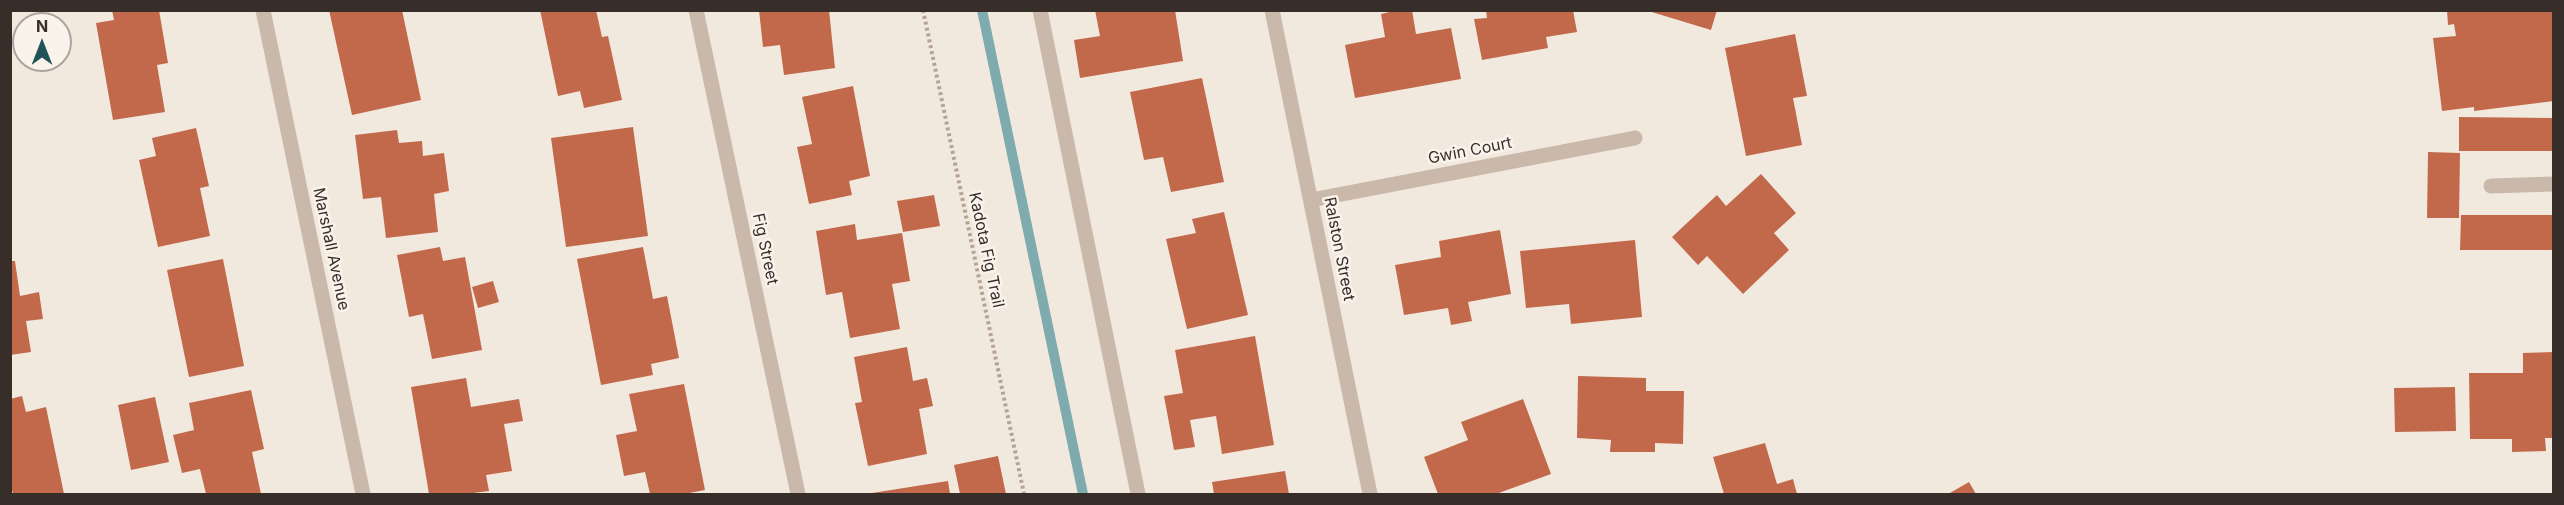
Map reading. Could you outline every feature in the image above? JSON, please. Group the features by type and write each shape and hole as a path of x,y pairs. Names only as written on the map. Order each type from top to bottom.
{"street":[{"name":"Marshall Avenue","path":"263,10 363,495"},
{"name":"Fig Street","path":"696,10 798,495"},
{"path":"1040,10 1138,495"},
{"name":"Ralston Street","path":"1272,10 1370,495"},
{"name":"Gwin Court","path":"1311,200 1635,138"},
{"path":"2491,186 2553,184"}],"path":[{"name":"Kadota Fig Trail","path":"923,10 1024,495"}],"building":[{"path":"112,10 159,10 168,63 157,65 165,112 113,120 96,23 114,20"},
{"path":"329,10 402,10 421,100 352,115"},
{"path":"540,10 596,10 602,37 608,36 622,100 584,108 580,91 558,96"},
{"path":"759,10 829,10 835,68 784,75 780,45 763,47"},
{"path":"1095,10 1175,10 1183,61 1080,78 1074,40 1100,36"},
{"path":"1412,10 1416,34 1451,28 1461,79 1355,98 1345,45 1385,37 1381,14"},
{"path":"1486,10 1573,10 1577,32 1546,37 1548,48 1482,60 1474,19 1487,18"},
{"path":"1645,10 1717,10 1711,30"},
{"path":"2447,10 2554,10 2554,101 2474,111 2474,107 2442,111 2433,38 2456,36 2454,24 2448,25"},
{"path":"1795,34 1807,96 1793,98 1802,145 1746,156 1725,48"},
{"path":"1202,78 1224,182 1171,192 1163,157 1144,160 1130,92"},
{"path":"853,86 870,176 849,181 852,195 809,204 797,147 812,144 802,97"},
{"path":"2459,117 2554,118 2554,151 2459,151"},
{"path":"633,127 648,236 566,247 551,138"},
{"path":"196,128 209,186 200,188 210,236 158,247 139,160 156,156 152,138"},
{"path":"397,130 399,143 422,141 423,156 444,153 449,191 434,194 438,232 386,238 381,197 363,199 355,135"},
{"path":"2428,152 2460,153 2459,218 2427,218"},
{"path":"1761,174 1796,213 1774,233 1789,250 1743,294 1707,256 1698,265 1672,237 1717,195 1726,206"},
{"path":"934,195 940,226 903,232 897,201"},
{"path":"1224,212 1248,315 1187,329 1166,239 1196,233 1192,219"},
{"path":"2461,215 2554,215 2554,250 2460,250"},
{"path":"855,224 857,240 902,233 910,281 892,284 900,329 850,338 842,292 826,295 816,231"},
{"path":"1500,230 1511,294 1468,302 1472,321 1451,325 1448,308 1404,315 1395,265 1441,257 1439,241"},
{"path":"1635,240 1642,317 1571,324 1569,304 1526,308 1520,251"},
{"path":"440,247 443,261 465,257 482,350 432,359 423,314 409,317 397,255"},
{"path":"643,247 653,299 667,296 679,358 651,364 653,375 601,385 577,259"},
{"path":"223,259 244,366 189,377 167,270"},
{"path":"10,261 15,261 20,296 39,292 43,319 26,321 31,352 10,355"},
{"path":"493,281 499,302 478,308 472,287"},
{"path":"1255,336 1274,445 1222,454 1216,416 1190,420 1195,447 1174,450 1164,396 1183,393 1175,350"},
{"path":"907,347 913,381 927,378 933,406 919,409 927,454 868,466 855,403 862,402 854,357"},
{"path":"2554,352 2554,438 2545,438 2546,451 2512,452 2512,439 2470,439 2469,373 2523,373 2523,353"},
{"path":"1578,376 1646,378 1646,391 1684,391 1683,444 1655,443 1655,452 1610,452 1611,440 1577,438"},
{"path":"466,378 471,407 519,399 523,421 504,424 512,471 486,475 489,491 466,494 429,494 411,387"},
{"path":"684,384 705,490 684,494 650,494 645,472 624,476 616,435 637,431 629,394"},
{"path":"2455,387 2456,431 2395,432 2394,388"},
{"path":"251,390 264,449 252,452 261,494 206,494 200,469 182,473 173,435 194,430 189,403"},
{"path":"22,396 26,412 46,407 64,494 13,494 10,482 10,399"},
{"path":"155,397 169,462 131,470 118,405"},
{"path":"1523,399 1551,474 1496,494 1438,494 1424,457 1468,440 1461,422"},
{"path":"1765,443 1777,484 1793,479 1797,494 1724,494 1713,457"},
{"path":"998,456 1006,494 960,494 954,465"},
{"path":"1285,471 1289,494 1214,494 1212,482"},
{"path":"948,481 950,494 872,494 872,493"},
{"path":"1969,482 1976,494 1948,494"}],"waterway":[{"path":"982,10 1083,494"}]}
